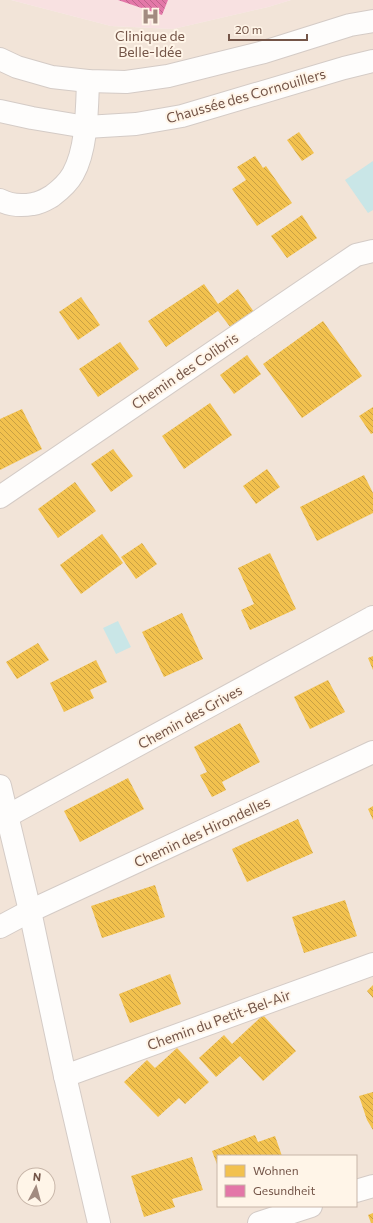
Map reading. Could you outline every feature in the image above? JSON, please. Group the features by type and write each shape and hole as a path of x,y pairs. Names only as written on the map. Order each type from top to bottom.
{"street":[{"path":"0,59 52,77 88,81 126,82 168,76 264,52 350,25 373,21"},
{"name":"Chaussée des Cornouillers","path":"0,111 86,127 136,124 182,116 344,68 373,61"},
{"path":"0,200 20,206 41,203 62,189 73,175 79,159 86,127 88,81"},
{"name":"Chemin des Colibris","path":"0,497 356,255 373,251"},
{"name":"Chemin des Grives","path":"3,818 373,617"},
{"name":"Chemin des Hirondelles","path":"30,911 373,752"},
{"path":"0,786 3,818 30,911 65,1076 99,1223"},
{"path":"0,927 30,911"},
{"name":"Chemin du Petit-Bel-Air","path":"65,1076 373,964"},
{"path":"357,1191 373,1186"},
{"path":"259,1223 308,1207"}],"shaded area":[{"path":"0,0 11,0 111,26 173,29 268,7 291,0 373,0 373,1223 0,1223"},
{"name":"Clinique de Belle-Idée","path":"11,0 291,0 268,7 173,29 111,26"}],"water":[{"path":"373,161 373,210 368,213 345,180"},
{"path":"118,621 131,647 116,654 103,628"}],"building: Wohnen":[{"path":"299,132 314,153 302,161 287,140"},
{"path":"255,156 263,168 266,166 292,203 257,226 232,189 246,180 237,167"},
{"path":"302,215 317,238 287,258 271,236"},
{"path":"204,284 218,304 238,289 254,312 231,328 218,311 166,347 148,321"},
{"path":"81,297 100,325 78,340 59,312"},
{"path":"323,321 362,376 302,418 263,364"},
{"path":"120,342 139,369 98,397 79,369"},
{"path":"247,355 261,374 234,394 220,375"},
{"path":"210,403 232,435 184,469 162,436"},
{"path":"373,407 373,433 371,434 359,416"},
{"path":"22,409 42,449 0,470 0,419"},
{"path":"113,449 133,476 111,492 91,464"},
{"path":"267,469 280,487 256,504 243,486"},
{"path":"364,475 373,493 373,513 317,541 300,507"},
{"path":"75,482 96,511 58,538 38,509"},
{"path":"102,534 123,563 81,594 60,565"},
{"path":"142,543 157,564 136,579 121,557"},
{"path":"270,553 296,609 250,630 241,610 254,604 238,568"},
{"path":"182,613 203,659 164,677 142,632"},
{"path":"38,643 49,660 17,679 6,662"},
{"path":"373,656 373,670 368,658"},
{"path":"96,660 107,682 90,690 94,698 64,712 50,683"},
{"path":"328,680 345,712 310,729 294,697"},
{"path":"240,723 260,762 222,782 226,790 212,797 200,775 207,772 194,747"},
{"path":"128,778 144,809 80,842 64,811"},
{"path":"373,806 373,820 368,809"},
{"path":"298,819 313,853 247,882 232,849"},
{"path":"155,885 165,917 102,938 91,906"},
{"path":"345,900 357,936 304,953 292,917"},
{"path":"170,974 181,1004 130,1023 119,994"},
{"path":"373,985 373,998 367,991"},
{"path":"263,1015 296,1051 263,1081 240,1056 216,1077 199,1058 224,1035 232,1044"},
{"path":"177,1048 209,1082 185,1104 179,1098 158,1117 124,1082 147,1060 155,1068"},
{"path":"373,1092 373,1130 367,1120 359,1096"},
{"path":"255,1135 258,1142 275,1136 282,1155 217,1155 217,1164 212,1151"},
{"path":"192,1157 203,1190 172,1199 175,1207 144,1217 131,1176"},
{"path":"373,1213 373,1223 371,1223 368,1215"}],"building: Gesundheit":[{"path":"118,0 168,0 162,15"}],"place":[{"name":"Clinique de Belle-Idée","path":"150,16"}]}
